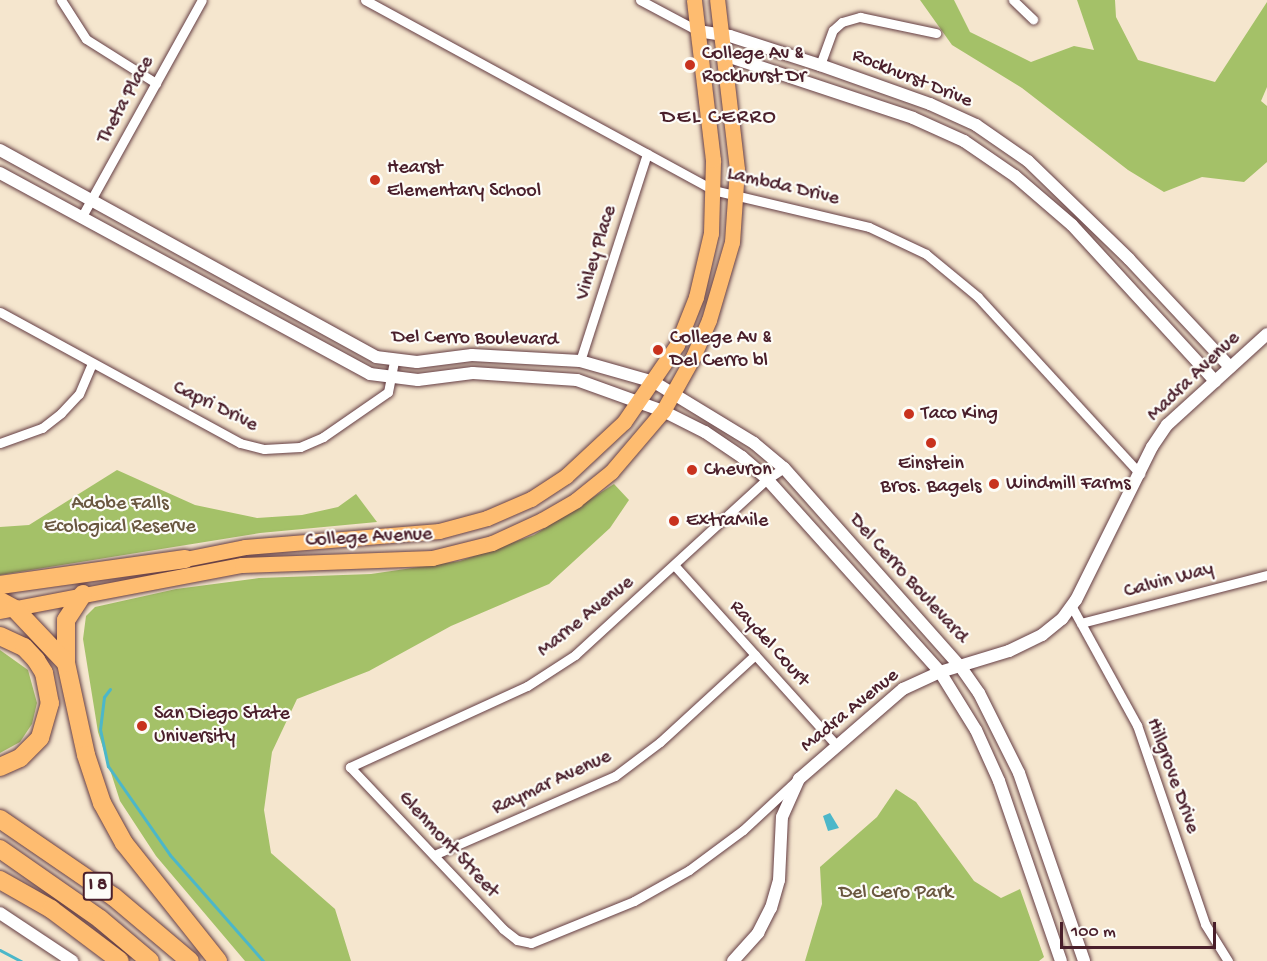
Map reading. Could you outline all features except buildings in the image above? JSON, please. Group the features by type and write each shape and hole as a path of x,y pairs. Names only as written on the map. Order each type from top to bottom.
{"highway":[{"path":"0,585 185,559"},
{"path":"83,594 66,620 66,663 86,755 102,803 124,843 218,961"},
{"path":"5,607 66,663"},
{"path":"0,636 24,647 36,660 44,673 50,703 40,738 20,758 0,767"},
{"name":"I 8","path":"0,819 114,897 190,961"},
{"name":"I 8","path":"0,849 100,919 150,961"},
{"path":"0,880 51,909 120,961"}],"main road":[{"name":"College Avenue","path":"0,595 245,547 439,531 487,518 531,499 566,476 597,450 641,401 677,345 696,297 711,233 713,190 694,0"},
{"name":"College Avenue","path":"5,607 242,565 421,559 492,543 576,500 633,449 675,392 703,336 732,242 737,169 717,0"}],"street":[{"path":"61,0 86,39 156,83"},
{"name":"Theta Place","path":"81,218 202,0"},
{"name":"Lambda Drive","path":"365,0 713,190 735,197 817,212 869,227 926,254 978,297 1140,474"},
{"name":"Rockhurst Drive","path":"640,0 698,31 720,34 820,65 930,104 976,126 1028,161 1129,259 1230,367"},
{"path":"1013,0 1033,19"},
{"path":"820,65 832,30 842,22 860,17 936,33"},
{"name":"Rockhurst Drive","path":"723,55 913,118 964,141 1015,176 1072,225 1215,381"},
{"name":"Del Cerro Boulevard","path":"0,150 90,202 361,350 394,360 417,362 472,354 580,361 654,382 675,392 754,443 784,468 960,666 995,721 1019,773 1084,961"},
{"name":"Vinley Place","path":"580,361 647,154"},
{"name":"Del Cerro Boulevard","path":"0,173 352,367 392,379 418,380 473,373 537,375 577,380 641,401 705,432 767,479 940,672 976,730 999,781 1060,961"},
{"name":"Capri Drive","path":"0,312 240,444 264,449 300,447 323,437 388,392 392,379"},
{"name":"Madra Avenue","path":"524,942 544,940 663,885 743,830 836,745 903,689 940,672 1010,651 1042,635 1072,607 1167,425 1267,334"},
{"path":"392,379 394,360"},
{"path":"0,443 42,428 61,413 79,394 92,364"},
{"name":"Marne Avenue","path":"350,767 527,686 575,655 675,566 767,479 784,468"},
{"name":"Raydel Court","path":"675,566 836,745"},
{"name":"Calvin Way","path":"1081,624 1267,575"},
{"name":"Hillgrove Drive","path":"1072,607 1137,725 1205,924 1228,961"},
{"name":"Raymar Avenue","path":"434,855 615,776 660,742 755,655"},
{"name":"Glenmont Street","path":"350,767 502,930 524,942"},
{"path":"733,961 758,933 771,908 779,880 782,817 799,778"},
{"path":"0,913 72,961"}],"green space":[{"path":"920,0 954,0 970,32 1031,62 1074,46 1094,50 1077,0 1115,0 1116,17 1138,60 1215,82 1267,2 1267,87 1261,101 1267,106 1267,162 1244,182 1202,177 1164,192 1128,170 1022,88 952,45"},
{"name":"Adobe Falls Ecological Reserve","path":"117,470 195,505 257,518 302,515 338,507 356,494 377,522 260,533 0,575 0,527 29,525"},
{"path":"614,484 629,500 610,528 549,584 451,626 369,671 297,699 272,752 264,810 271,853 335,909 351,961 245,961 156,856 120,801 98,732 83,639 86,616 95,607 176,589 259,578 371,574 460,561 534,535"},
{"path":"0,650 28,670 37,703 32,724 20,742 0,753"},
{"name":"Del Cero Park","path":"896,789 916,802 974,881 1001,898 1020,889 1044,957 1039,961 805,961 822,904 820,867 877,817"}],"water":[{"path":"830,813 839,828 828,831 823,816"}],"waterway":[{"path":"110,689 104,697 100,729 108,766 170,855 263,961"},
{"path":"0,950 21,961"}],"place":[{"name":"College Av & Rockhurst Dr","path":"690,65"},
{"name":"Hearst Elementary School","path":"375,180"},
{"name":"College Av & Del Cerro bl","path":"658,350"},
{"name":"Taco King","path":"909,414"},
{"name":"Einstein Bros. Bagels","path":"931,443"},
{"name":"Chevron","path":"692,470"},
{"name":"Windmill Farms","path":"994,484"},
{"name":"ExtraMile","path":"674,521"},
{"name":"San Diego State University","path":"142,726"}],"district":[{"name":"DEL CERRO","path":"719,119"}]}
